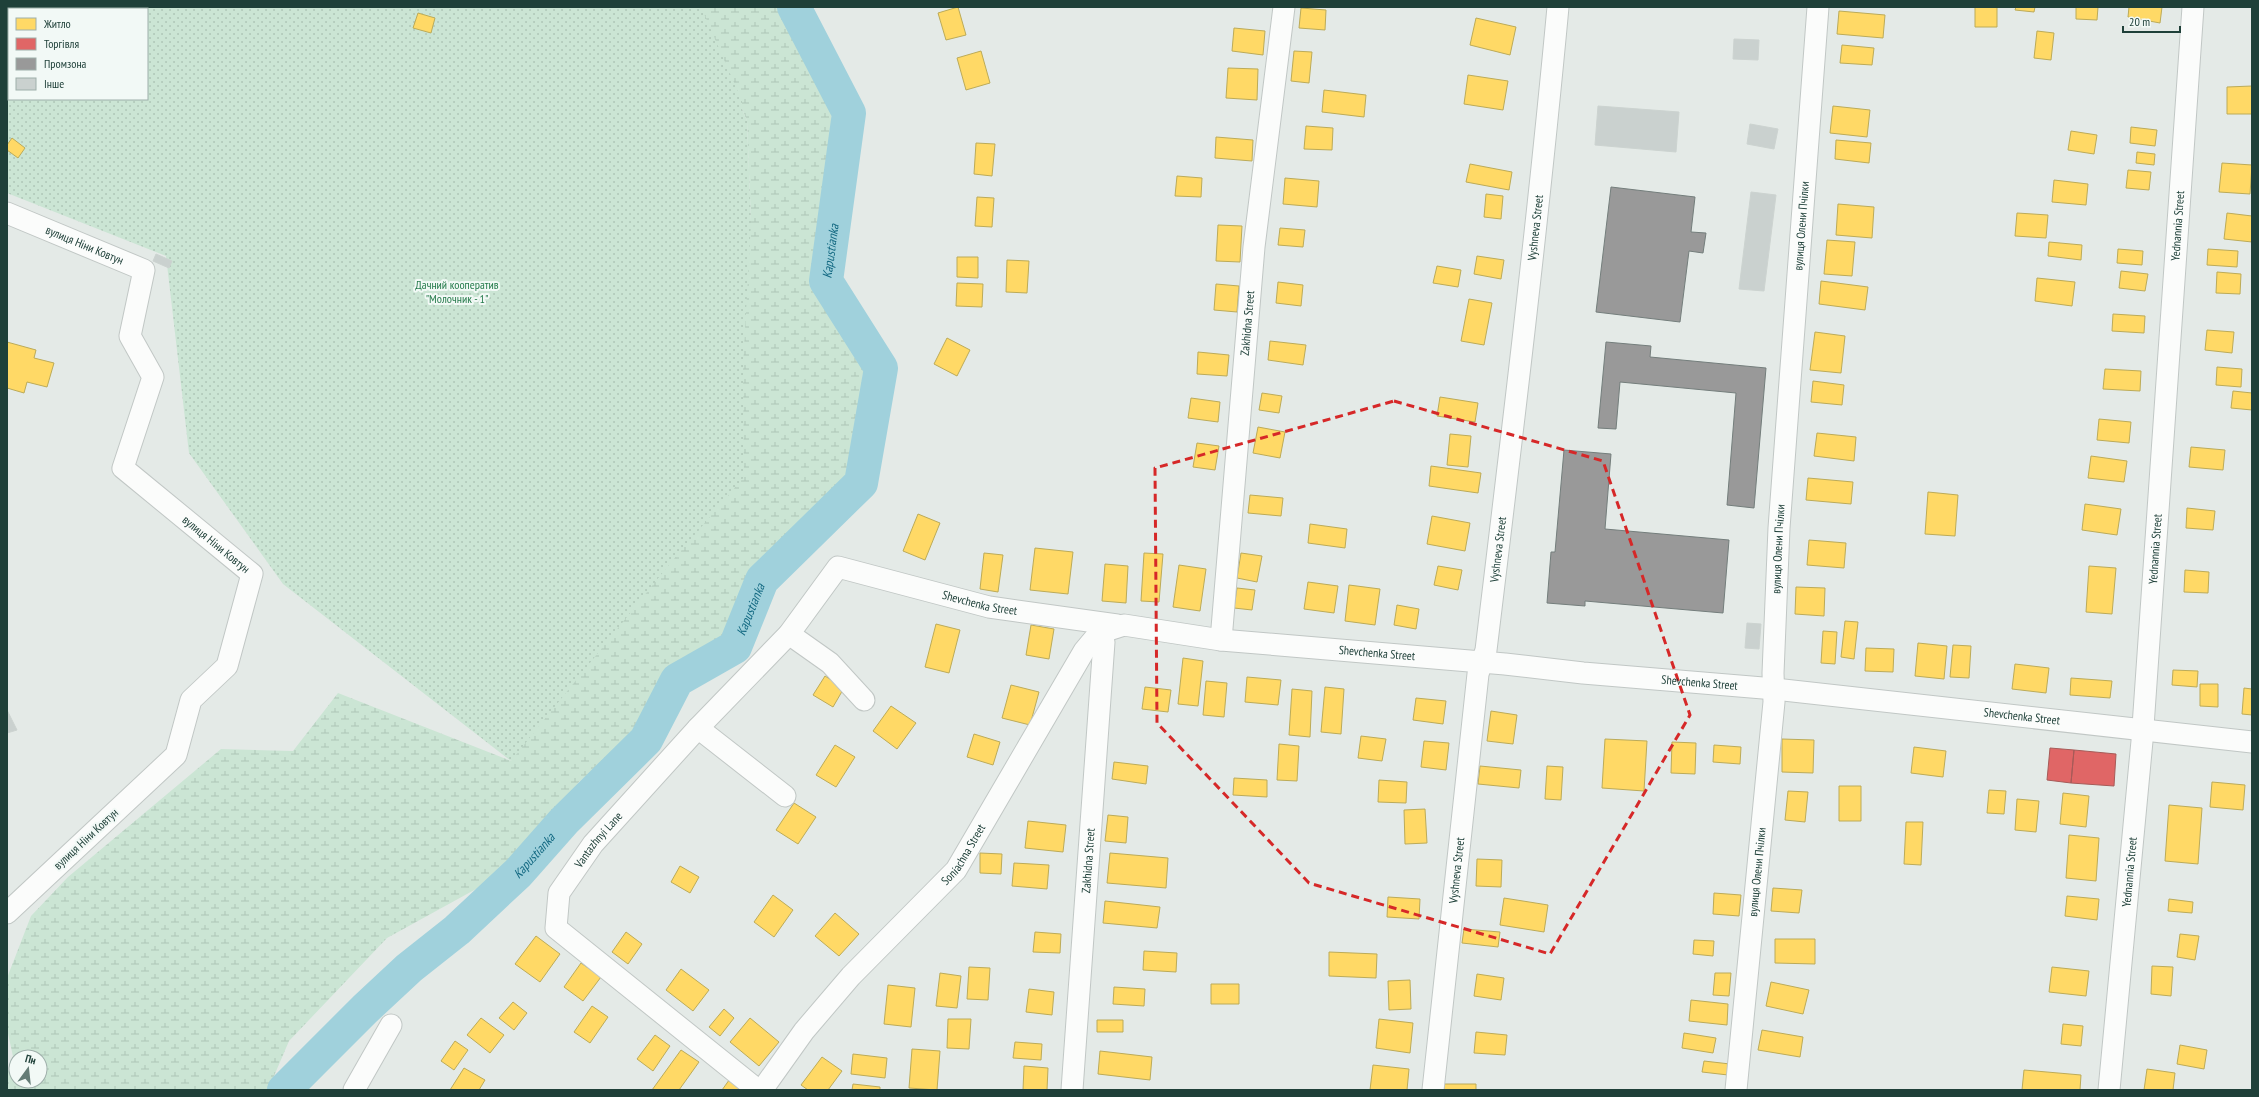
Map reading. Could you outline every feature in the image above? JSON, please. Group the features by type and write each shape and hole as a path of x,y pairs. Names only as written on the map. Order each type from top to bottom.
{"street":[{"name":"Zakhidna Street","path":"1221,640 1254,247 1284,7"},
{"name":"Vyshneva Street","path":"1433,1090 1478,674 1486,650 1513,434 1543,166 1558,7"},
{"name":"вулиця Олени Пчілки","path":"1736,1090 1775,689 1773,674 1779,528 1818,7"},
{"name":"Yednannia Street","path":"2109,1090 2143,730 2193,7"},
{"name":"вулиця Ніни Ковтун","path":"7,213 144,270 130,336 154,377 123,468 252,574 227,666 191,700 176,755 7,913"},
{"name":"Shevchenka Street","path":"838,567 989,607 1221,640 1775,689 2252,742"},
{"name":"Vantazhnyi Lane","path":"761,1090 754,1087 556,928 558,893 592,844 698,728 789,634 838,567"},
{"path":"1099,633 1124,625"},
{"name":"Zakhidna Street","path":"1072,1090 1104,642 1099,633"},
{"name":"Soniachna Street","path":"761,1090 804,1031 851,976 956,870 1084,651 1099,633"},
{"path":"789,634 830,662 864,700"},
{"path":"698,728 785,796"},
{"path":"354,1090 391,1025"}],"highlighted area":[{"path":"1394,401 1603,461 1690,715 1550,954 1309,883 1157,723 1155,468"}],"green space":[{"name":"Дачний кооператив \"Молочник - 1\"","path":"7,7 701,7 742,101 742,109 747,121 751,221 743,367 744,477 668,566 511,761 283,584 189,453 166,256 7,193"},
{"path":"700,7 779,7 833,101 816,289 864,366 849,475 754,569 723,641 666,669 634,736 579,782 507,872 387,938 289,1041 268,1090 7,1090 8,1071 8,1089 48,1089 48,1049 11,1049 7,1029 7,978 31,916 68,877 221,749 293,751 338,693 511,761 751,221 747,121"}],"building: Житло":[{"path":"958,7 966,35 946,40 938,13"},
{"path":"1975,7 1997,7 1997,27 1975,27"},
{"path":"2016,7 2035,7 2034,12 2015,10"},
{"path":"2076,7 2098,7 2097,20 2076,19"},
{"path":"2129,7 2162,7 2160,23 2128,17"},
{"path":"1301,8 1326,10 1325,30 1299,28"},
{"path":"1839,11 1885,15 1883,38 1837,34"},
{"path":"418,13 435,18 431,33 413,28"},
{"path":"1476,18 1516,27 1510,55 1470,45"},
{"path":"1234,28 1265,31 1263,55 1232,51"},
{"path":"2037,31 2054,33 2051,60 2034,58"},
{"path":"1842,45 1874,48 1872,65 1840,63"},
{"path":"981,51 990,83 966,90 957,58"},
{"path":"1294,51 1312,52 1309,83 1291,81"},
{"path":"1228,68 1258,69 1257,100 1226,98"},
{"path":"1468,75 1508,81 1503,110 1464,104"},
{"path":"2252,86 2252,114 2227,114 2227,87"},
{"path":"1324,90 1366,95 1364,117 1322,112"},
{"path":"1833,106 1870,110 1867,137 1830,133"},
{"path":"1306,126 1333,128 1332,150 1304,149"},
{"path":"2131,127 2157,130 2155,146 2130,143"},
{"path":"2071,131 2097,135 2094,154 2068,150"},
{"path":"1216,137 1253,140 1252,161 1215,158"},
{"path":"12,138 25,148 18,158 7,150 7,145"},
{"path":"1836,140 1871,143 1869,163 1835,159"},
{"path":"976,143 995,144 992,176 974,174"},
{"path":"2137,152 2155,154 2154,165 2136,163"},
{"path":"2222,163 2252,165 2250,194 2219,192"},
{"path":"1470,164 1512,172 1509,190 1466,182"},
{"path":"2128,170 2151,172 2149,190 2126,188"},
{"path":"1177,176 1202,178 1201,197 1175,196"},
{"path":"1285,178 1319,181 1317,207 1283,204"},
{"path":"2054,180 2088,184 2086,205 2052,202"},
{"path":"1486,194 1503,196 1501,219 1484,217"},
{"path":"977,197 994,198 992,227 975,226"},
{"path":"1838,204 1874,207 1872,238 1836,235"},
{"path":"2017,213 2048,215 2046,238 2015,236"},
{"path":"2227,213 2252,216 2252,242 2224,239"},
{"path":"1218,225 1242,226 1240,262 1216,261"},
{"path":"1280,228 1305,230 1303,247 1278,245"},
{"path":"1827,240 1855,242 1852,276 1824,274"},
{"path":"2049,242 2082,245 2081,260 2048,256"},
{"path":"2118,249 2143,251 2142,265 2117,263"},
{"path":"2208,249 2238,251 2237,267 2207,265"},
{"path":"1477,256 1504,260 1501,279 1474,274"},
{"path":"957,257 978,257 978,278 957,277"},
{"path":"1007,260 1029,261 1027,293 1006,292"},
{"path":"1437,266 1461,270 1458,287 1433,283"},
{"path":"2121,271 2148,274 2145,291 2119,288"},
{"path":"2217,272 2241,274 2240,294 2216,293"},
{"path":"2037,278 2075,282 2072,306 2035,301"},
{"path":"1821,281 1868,287 1865,310 1819,304"},
{"path":"1278,282 1303,285 1301,306 1276,303"},
{"path":"957,283 983,284 982,307 956,306"},
{"path":"1216,284 1239,286 1237,312 1214,310"},
{"path":"1469,299 1492,303 1484,345 1461,341"},
{"path":"2113,314 2145,316 2144,333 2112,331"},
{"path":"2207,330 2234,332 2232,353 2205,350"},
{"path":"1815,332 1845,336 1841,373 1810,370"},
{"path":"947,338 970,350 957,376 934,364"},
{"path":"1270,341 1306,345 1303,365 1268,360"},
{"path":"7,342 36,350 34,358 54,363 47,387 27,382 24,393 7,388"},
{"path":"1198,352 1229,355 1227,376 1197,374"},
{"path":"2217,367 2242,369 2241,387 2216,385"},
{"path":"2105,369 2141,371 2140,391 2103,389"},
{"path":"1813,381 1844,385 1842,405 1811,402"},
{"path":"2233,391 2252,393 2252,410 2231,408"},
{"path":"1262,393 1282,396 1279,413 1259,410"},
{"path":"1440,397 1478,403 1475,422 1437,416"},
{"path":"1191,398 1220,402 1218,422 1188,418"},
{"path":"2099,419 2131,422 2129,443 2097,440"},
{"path":"1258,427 1285,432 1280,458 1253,453"},
{"path":"1817,433 1856,437 1854,461 1814,456"},
{"path":"1450,434 1471,436 1468,467 1447,465"},
{"path":"1197,443 1219,446 1215,470 1193,467"},
{"path":"2191,447 2225,450 2223,470 2189,467"},
{"path":"2091,456 2127,461 2124,482 2088,478"},
{"path":"1431,466 1481,473 1478,493 1429,486"},
{"path":"1808,478 1853,482 1851,504 1806,500"},
{"path":"1928,492 1958,495 1955,536 1925,534"},
{"path":"1250,495 1283,498 1281,516 1248,513"},
{"path":"2085,504 2121,509 2117,535 2082,530"},
{"path":"2187,508 2215,511 2213,530 2186,528"},
{"path":"918,514 940,523 925,560 903,551"},
{"path":"1432,516 1470,523 1465,551 1427,544"},
{"path":"1310,524 1347,529 1345,548 1308,543"},
{"path":"1809,540 1846,543 1844,568 1807,565"},
{"path":"1035,548 1073,552 1068,594 1030,590"},
{"path":"984,553 1003,555 998,592 980,589"},
{"path":"1144,553 1163,554 1159,602 1141,601"},
{"path":"1241,553 1262,556 1257,582 1237,578"},
{"path":"1105,564 1128,566 1126,603 1102,601"},
{"path":"1179,565 1206,569 1200,611 1173,607"},
{"path":"1438,566 1462,570 1458,590 1434,585"},
{"path":"2089,566 2116,568 2112,614 2086,612"},
{"path":"2185,570 2209,572 2208,593 2184,592"},
{"path":"1308,582 1338,586 1334,613 1304,609"},
{"path":"1349,585 1380,589 1375,625 1345,621"},
{"path":"1796,587 1825,588 1824,616 1795,614"},
{"path":"1237,588 1255,590 1252,610 1234,608"},
{"path":"1397,605 1419,609 1416,629 1394,625"},
{"path":"1845,621 1858,622 1854,659 1841,657"},
{"path":"936,624 960,630 949,673 925,667"},
{"path":"1031,625 1054,629 1049,659 1026,655"},
{"path":"1823,631 1837,632 1835,664 1821,663"},
{"path":"1918,643 1947,646 1944,679 1915,676"},
{"path":"1953,645 1971,646 1969,678 1950,677"},
{"path":"1866,648 1894,649 1893,672 1865,671"},
{"path":"1183,658 1203,661 1198,706 1178,704"},
{"path":"2015,664 2049,668 2046,693 2012,689"},
{"path":"2173,670 2198,671 2197,687 2172,685"},
{"path":"825,676 844,688 833,707 813,695"},
{"path":"1247,677 1281,680 1278,705 1245,702"},
{"path":"2071,678 2112,681 2110,698 2070,695"},
{"path":"1206,681 1227,683 1224,717 1203,715"},
{"path":"2200,684 2218,684 2218,707 2200,706"},
{"path":"1011,685 1039,692 1030,725 1002,718"},
{"path":"1145,687 1171,690 1168,712 1142,709"},
{"path":"1325,687 1344,689 1341,734 1321,732"},
{"path":"2244,688 2252,689 2252,715 2242,714"},
{"path":"1292,689 1312,691 1310,737 1289,735"},
{"path":"1416,698 1446,701 1443,724 1413,720"},
{"path":"891,706 916,723 897,749 873,731"},
{"path":"1491,711 1517,715 1513,744 1487,741"},
{"path":"974,734 1000,742 993,765 967,757"},
{"path":"1361,736 1386,739 1382,761 1358,758"},
{"path":"1605,739 1647,741 1644,791 1602,788"},
{"path":"1782,739 1814,740 1813,773 1782,772"},
{"path":"1424,741 1449,743 1446,770 1421,767"},
{"path":"1672,742 1696,743 1695,774 1671,773"},
{"path":"1279,744 1299,746 1297,781 1277,780"},
{"path":"835,745 855,757 836,787 816,775"},
{"path":"1714,745 1741,747 1740,764 1713,762"},
{"path":"1914,747 1946,751 1943,777 1911,773"},
{"path":"1114,762 1148,766 1146,784 1112,779"},
{"path":"1480,766 1521,770 1519,788 1478,784"},
{"path":"1547,766 1563,767 1561,800 1545,799"},
{"path":"1234,778 1267,780 1267,797 1233,795"},
{"path":"1379,780 1407,782 1406,803 1378,802"},
{"path":"2212,782 2245,785 2243,810 2210,807"},
{"path":"1839,786 1861,786 1861,821 1839,821"},
{"path":"1989,790 2006,791 2004,814 1987,813"},
{"path":"1788,791 1808,792 1805,822 1785,820"},
{"path":"2063,793 2089,796 2086,827 2060,824"},
{"path":"2017,799 2039,801 2036,832 2015,830"},
{"path":"794,803 816,817 798,844 776,830"},
{"path":"2169,805 2202,808 2198,864 2165,861"},
{"path":"1425,809 1427,843 1405,844 1404,810"},
{"path":"1108,815 1128,817 1126,843 1105,841"},
{"path":"1028,821 1066,825 1063,852 1025,848"},
{"path":"1906,822 1923,822 1921,865 1904,864"},
{"path":"2069,835 2099,838 2096,881 2066,878"},
{"path":"980,853 1002,854 1001,874 980,873"},
{"path":"1110,853 1168,858 1166,888 1107,883"},
{"path":"1477,859 1502,860 1501,887 1476,886"},
{"path":"1014,863 1049,865 1047,889 1012,886"},
{"path":"680,866 699,877 690,893 671,882"},
{"path":"1773,888 1802,890 1799,913 1771,911"},
{"path":"1714,893 1741,895 1739,916 1713,914"},
{"path":"773,895 793,910 774,937 754,922"},
{"path":"2067,896 2099,899 2097,920 2065,916"},
{"path":"1388,897 1420,899 1419,919 1387,917"},
{"path":"1504,898 1548,905 1544,932 1500,925"},
{"path":"2169,899 2193,902 2192,913 2168,911"},
{"path":"1105,901 1160,907 1157,928 1103,923"},
{"path":"835,913 859,934 839,956 815,936"},
{"path":"1464,929 1500,932 1498,947 1462,943"},
{"path":"626,932 642,944 628,964 612,952"},
{"path":"1035,932 1061,934 1060,953 1033,952"},
{"path":"2180,934 2199,936 2195,960 2177,957"},
{"path":"536,936 560,954 540,982 515,964"},
{"path":"1775,939 1815,939 1815,964 1775,963"},
{"path":"1694,940 1714,941 1713,956 1693,954"},
{"path":"1144,951 1177,953 1176,972 1143,970"},
{"path":"1329,952 1377,954 1376,978 1329,976"},
{"path":"581,963 601,977 583,1001 564,987"},
{"path":"2152,966 2173,967 2171,996 2151,994"},
{"path":"969,967 990,968 988,1000 967,999"},
{"path":"2052,967 2089,971 2086,996 2049,992"},
{"path":"681,969 709,990 693,1011 666,990"},
{"path":"940,973 961,976 957,1008 936,1006"},
{"path":"1715,973 1731,973 1729,996 1713,995"},
{"path":"1477,974 1504,978 1501,1000 1474,996"},
{"path":"1410,980 1411,1009 1389,1010 1388,981"},
{"path":"1771,982 1809,990 1803,1014 1766,1006"},
{"path":"1211,984 1239,984 1239,1004 1211,1004"},
{"path":"888,985 915,988 911,1027 884,1024"},
{"path":"1114,987 1145,989 1144,1006 1113,1004"},
{"path":"1029,989 1054,992 1052,1015 1026,1012"},
{"path":"1691,1000 1728,1004 1727,1025 1689,1021"},
{"path":"513,1002 527,1013 514,1030 499,1018"},
{"path":"592,1006 608,1017 590,1043 574,1032"},
{"path":"724,1009 734,1018 720,1036 709,1027"},
{"path":"481,1018 504,1035 490,1053 467,1035"},
{"path":"750,1018 779,1042 759,1066 730,1042"},
{"path":"948,1019 971,1019 969,1049 947,1048"},
{"path":"1379,1019 1413,1023 1410,1053 1376,1048"},
{"path":"1097,1020 1123,1020 1123,1032 1097,1032"},
{"path":"2063,1024 2083,1026 2081,1046 2061,1044"},
{"path":"1762,1030 1803,1037 1800,1057 1758,1050"},
{"path":"1476,1032 1507,1035 1505,1055 1474,1053"},
{"path":"1684,1033 1716,1038 1713,1053 1682,1048"},
{"path":"655,1035 670,1046 653,1071 637,1059"},
{"path":"455,1041 468,1050 454,1070 441,1061"},
{"path":"1015,1042 1042,1044 1041,1060 1013,1058"},
{"path":"2180,1045 2207,1050 2204,1069 2177,1064"},
{"path":"912,1049 940,1051 937,1090 909,1088"},
{"path":"681,1050 699,1062 679,1090 652,1090"},
{"path":"1100,1051 1152,1057 1150,1080 1098,1074"},
{"path":"853,1054 887,1058 885,1078 851,1074"},
{"path":"822,1057 842,1071 828,1090 808,1090 801,1085"},
{"path":"1704,1061 1730,1064 1728,1075 1702,1072"},
{"path":"1373,1065 1409,1069 1407,1090 1370,1090"},
{"path":"1024,1066 1048,1068 1047,1090 1023,1090"},
{"path":"464,1068 485,1080 479,1090 450,1090"},
{"path":"2147,1069 2175,1073 2173,1090 2144,1090"},
{"path":"2024,1070 2081,1075 2080,1090 2022,1090"},
{"path":"732,1076 744,1090 722,1090"},
{"path":"853,1084 880,1087 880,1090 852,1090"},
{"path":"1444,1084 1476,1084 1476,1090 1444,1090"}],"building: Торгівля":[{"path":"2050,748 2074,750 2071,783 2047,780"},
{"path":"2074,750 2116,754 2114,786 2071,783"}],"building: Промзона":[{"path":"1611,187 1695,197 1691,232 1706,233 1703,253 1689,251 1680,322 1596,312"},
{"path":"1606,342 1651,346 1650,357 1766,368 1754,508 1727,505 1736,393 1620,382 1616,429 1598,428"},
{"path":"1564,450 1611,454 1605,529 1729,540 1723,613 1585,601 1585,606 1547,603 1551,552 1555,552"}],"building: Інше":[{"path":"1734,39 1759,40 1758,60 1733,59"},
{"path":"1598,106 1679,112 1676,152 1595,145"},
{"path":"1750,124 1778,129 1774,149 1747,144"},
{"path":"1751,192 1776,195 1764,291 1739,289"},
{"path":"156,254 172,261 169,268 153,261"},
{"path":"1747,623 1761,624 1759,649 1745,648"},
{"path":"7,710 17,730 7,733"}],"waterway":[{"name":"Kapustianka","path":"284,1090 365,1009 409,968 457,930 518,873 564,821 646,740 677,680 735,647 762,580 861,483 881,368 826,281 849,113 794,7"}]}
